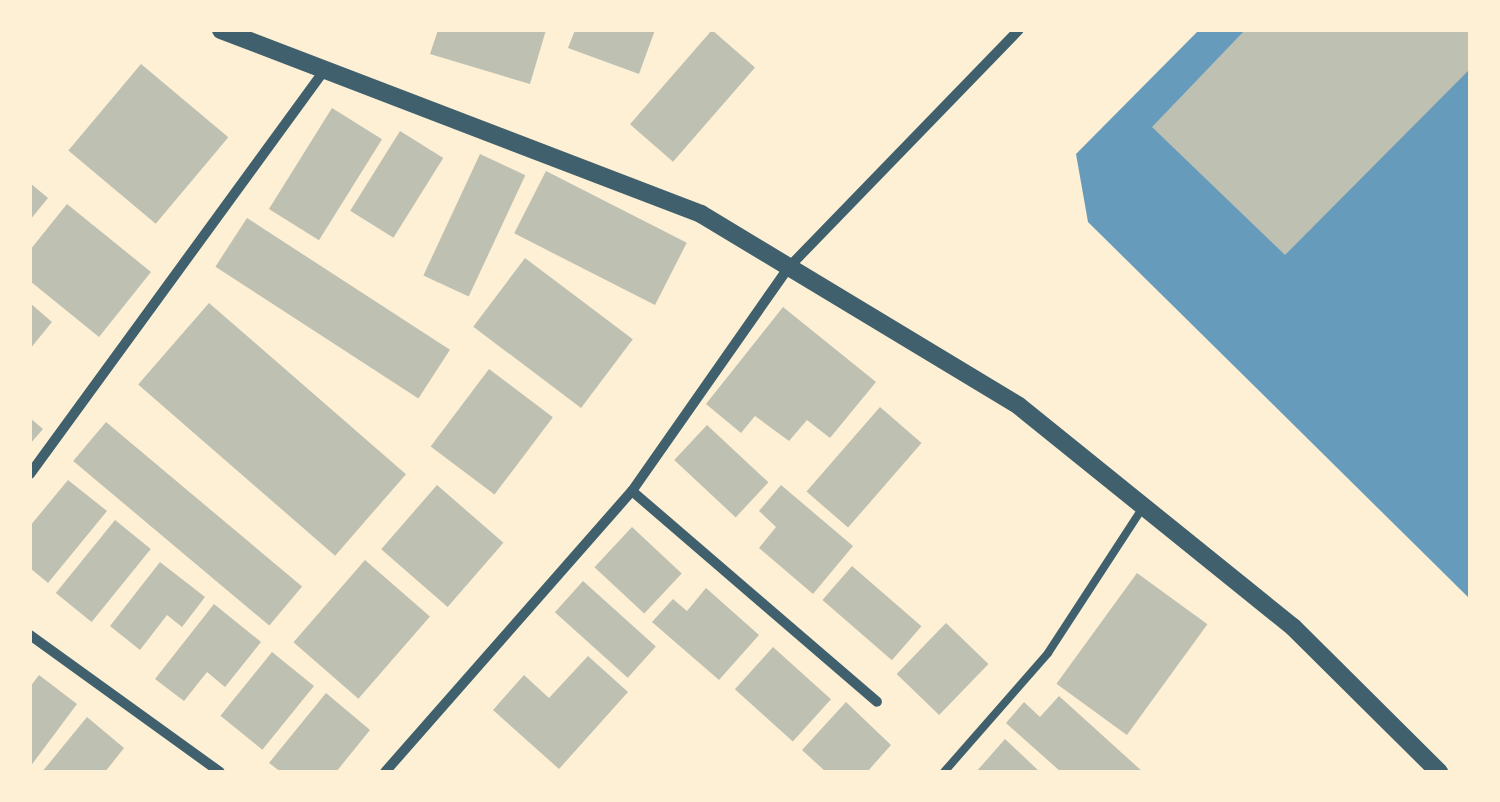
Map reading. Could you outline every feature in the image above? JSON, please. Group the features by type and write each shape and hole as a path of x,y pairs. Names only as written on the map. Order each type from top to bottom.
{"street":[{"path":"220,30 701,214 1019,406 1292,627 1439,772"},
{"path":"384,772 632,491 789,267 1018,30"},
{"path":"30,474 326,68"},
{"path":"632,491 877,702"},
{"path":"30,635 220,772"}],"lane":[{"path":"944,772 1048,654 1144,506"}],"water":[{"path":"1199,30 1470,30 1470,599 1088,222 1076,154"}],"building":[{"path":"438,30 546,30 530,84 430,54"},
{"path":"575,30 655,30 639,74 568,48"},
{"path":"712,30 755,67 673,162 630,124"},
{"path":"1245,30 1470,30 1470,69 1285,255 1152,127"},
{"path":"141,64 228,137 156,224 68,151"},
{"path":"332,108 382,139 319,240 269,209"},
{"path":"400,131 443,158 393,238 350,211"},
{"path":"480,154 525,175 469,297 423,275"},
{"path":"546,171 687,243 655,305 514,233"},
{"path":"30,183 48,198 30,220"},
{"path":"67,204 151,272 99,337 30,281 30,250"},
{"path":"247,218 450,350 418,398 215,267"},
{"path":"525,258 633,339 581,408 473,327"},
{"path":"30,303 52,322 30,349"},
{"path":"209,303 406,474 335,556 138,385"},
{"path":"783,307 876,382 830,438 807,420 789,441 755,416 741,433 706,404"},
{"path":"489,369 553,417 495,495 431,446"},
{"path":"880,407 922,443 848,528 807,492"},
{"path":"30,418 43,429 30,444"},
{"path":"106,422 302,587 269,626 73,461"},
{"path":"707,425 768,482 736,517 674,460"},
{"path":"68,480 107,511 48,583 30,568 30,526"},
{"path":"437,485 503,543 448,607 381,549"},
{"path":"781,485 853,546 813,594 759,548 776,527 759,511"},
{"path":"115,520 151,549 92,622 56,593"},
{"path":"632,527 682,573 644,614 594,567"},
{"path":"365,560 430,616 358,699 293,642"},
{"path":"160,562 205,597 182,627 167,615 140,650 110,626"},
{"path":"852,566 921,626 892,660 822,600"},
{"path":"1137,573 1207,624 1127,735 1056,684"},
{"path":"583,581 656,647 628,678 555,612"},
{"path":"706,588 759,635 719,680 652,622 673,599 687,611"},
{"path":"214,604 261,642 225,687 207,672 184,701 155,679"},
{"path":"946,623 988,664 939,715 897,674"},
{"path":"773,647 831,699 793,742 735,689"},
{"path":"272,652 314,686 262,750 220,716"},
{"path":"588,656 628,692 559,769 493,710 524,675 549,698"},
{"path":"39,675 77,704 30,767 30,687"},
{"path":"326,693 370,730 336,772 281,772 269,763"},
{"path":"1059,696 1143,772 1061,772 1006,723 1024,702 1040,717"},
{"path":"846,702 891,745 867,772 826,772 802,750"},
{"path":"87,717 124,748 105,772 42,772"},
{"path":"1005,739 1040,772 976,772"}]}
